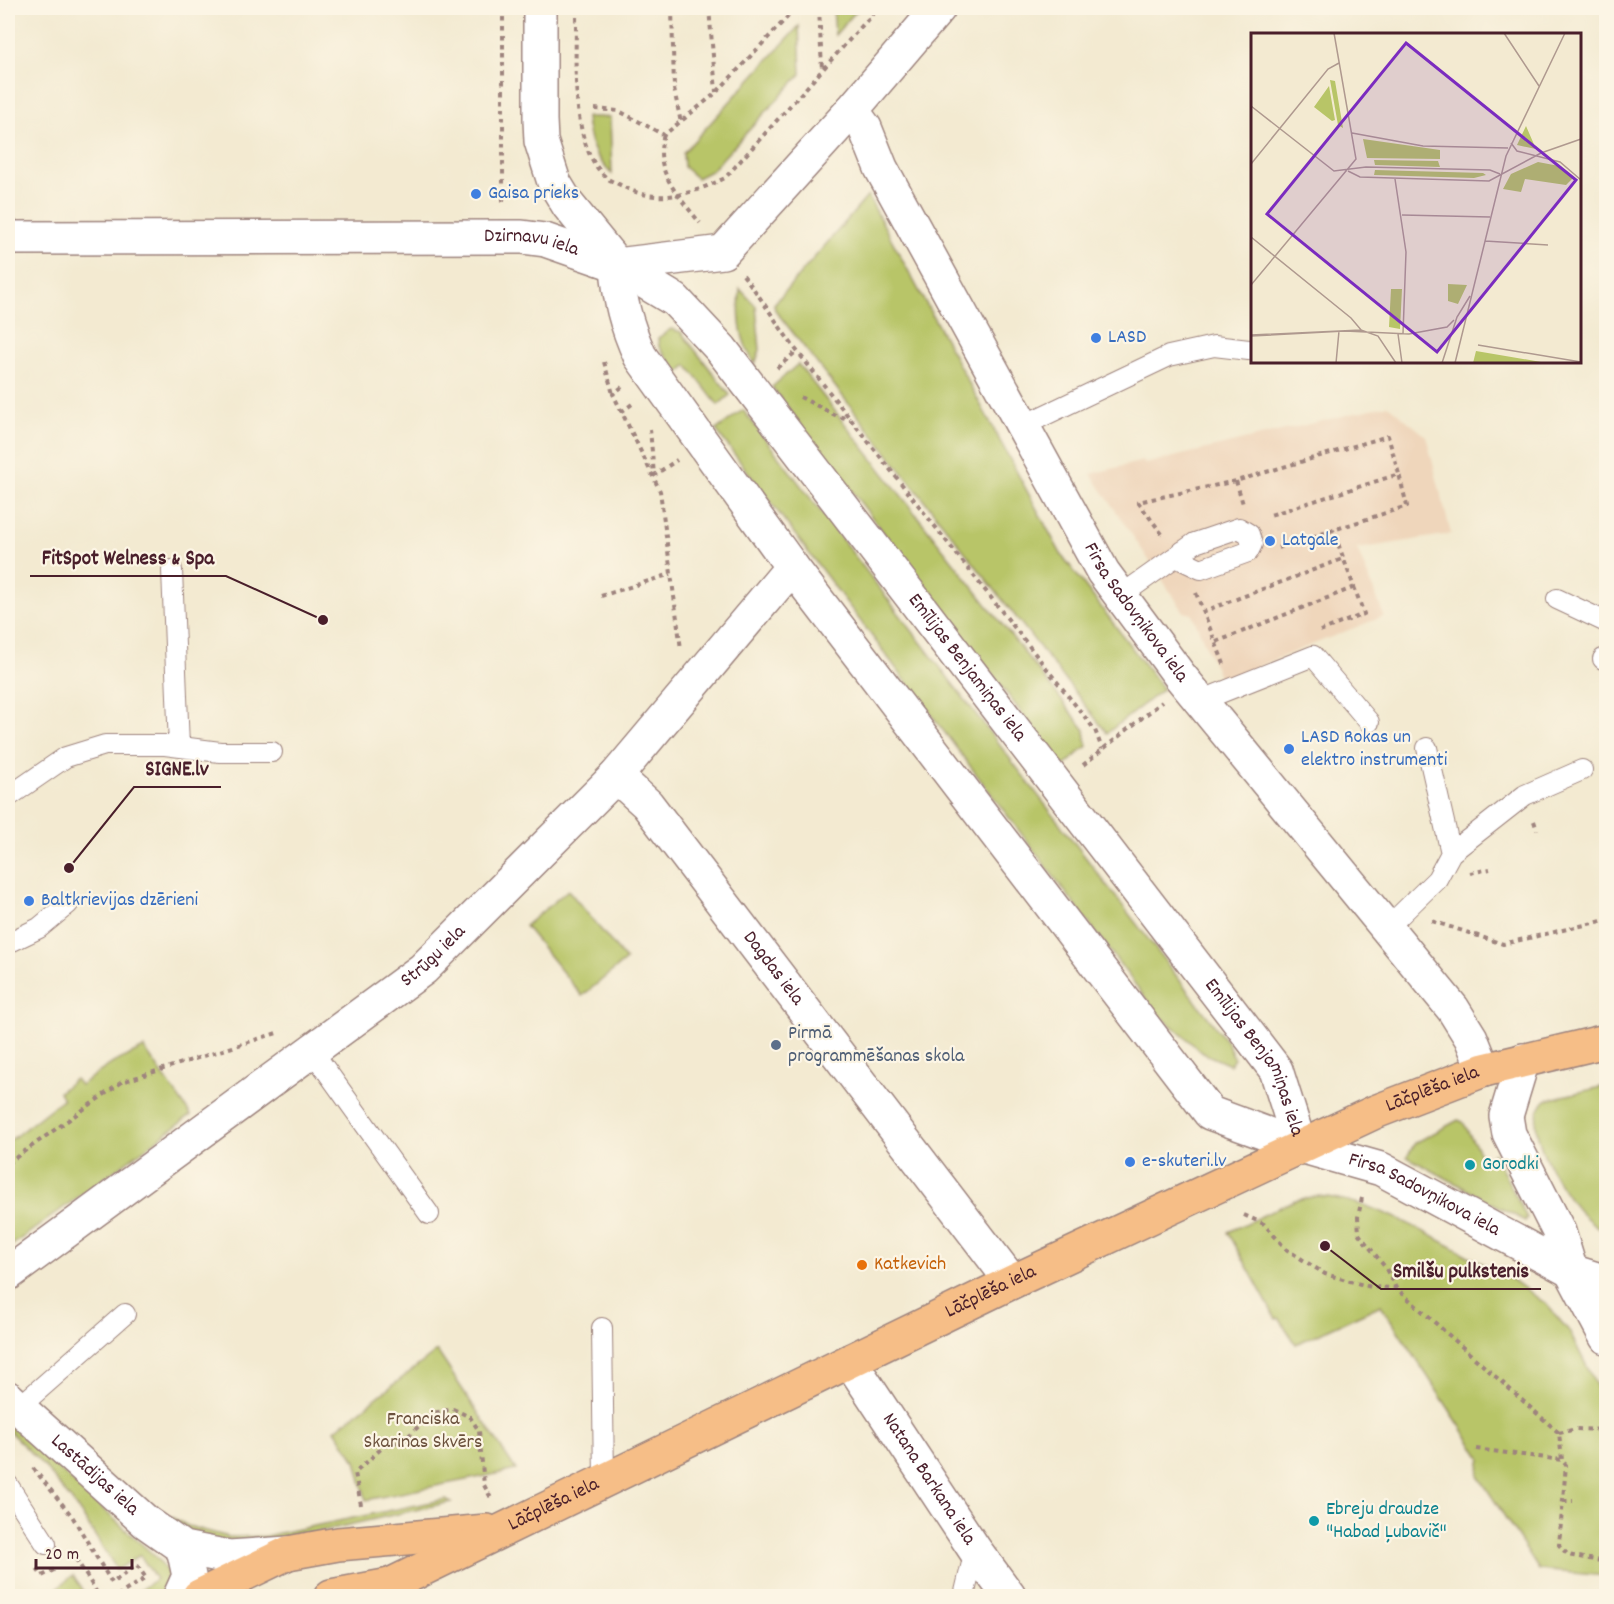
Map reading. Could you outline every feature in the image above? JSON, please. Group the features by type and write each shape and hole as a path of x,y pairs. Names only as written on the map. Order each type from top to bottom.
{"highway":[{"name":"Lāčplēša iela","path":"331,1596 382,1591 1012,1282 1300,1146 1428,1090 1484,1070 1606,1041"},
{"path":"199,1596 288,1553 338,1544 506,1529"}],"street":[{"name":"Emīlijas Benjamiņas iela","path":"540,8 541,141 554,182 568,205 617,265 675,300 721,349 1276,1070 1300,1146"},
{"name":"Dzirnavu iela","path":"8,238 522,237 545,240 617,265 723,252 852,110 939,8"},
{"name":"Firsa Sadovņikova iela","path":"852,110 865,128 881,168 1103,572 1193,692 1396,920 1471,1038 1484,1070"},
{"name":"Emīlijas Benjamiņas iela","path":"617,265 619,296 627,328 640,356 792,567 1210,1113 1300,1146"},
{"name":"Strūgu iela","path":"8,1274 423,969 616,776 792,567"},
{"name":"Dagdas iela","path":"616,776 647,804 1012,1282"},
{"path":"1523,1060 1506,1116 1509,1134 1559,1232 1571,1271 1606,1337"},
{"name":"Firsa Sadovņikova iela","path":"1300,1146 1381,1169 1571,1271 1606,1282"},
{"name":"Natana Barkana iela","path":"850,1362 975,1550 1010,1596"},
{"name":"Lastādijas iela","path":"13,1403 146,1522 183,1548 229,1557 288,1553"},
{"path":"180,1596 189,1576 183,1548"}],"lane":[{"path":"1022,426 1169,356 1214,346 1249,350"},
{"path":"1120,596 1180,553 1195,543 1239,528 1249,534 1252,544 1248,552 1201,569 1182,560 1180,553"},
{"path":"172,570 179,747"},
{"path":"1557,599 1606,622"},
{"path":"1193,692 1313,656 1369,722"},
{"path":"8,797 66,757 105,745 179,747 220,752 272,752"},
{"path":"1427,748 1451,853"},
{"path":"1396,920 1437,879 1451,853 1524,795 1582,770"},
{"path":"8,943 39,928 68,904"},
{"path":"313,1052 429,1214"},
{"path":"13,1403 124,1314"},
{"path":"602,1328 604,1481"},
{"path":"8,1485 46,1544"},
{"path":"964,1596 975,1550"}],"path":[{"path":"503,8 504,205"},
{"path":"576,8 577,101 582,135 595,163 608,179 633,191 660,198 704,189 725,178 878,8"},
{"path":"672,8 674,89 681,123"},
{"path":"709,8 716,93"},
{"path":"595,109 619,111 664,135 716,93 796,8"},
{"path":"819,8 822,70"},
{"path":"797,351 1095,730 1102,749 1193,692"},
{"path":"610,383 621,412 660,491 681,654"},
{"path":"613,394 627,383"},
{"path":"796,396 808,398 837,416 851,419"},
{"path":"621,412 639,398"},
{"path":"650,422 653,476"},
{"path":"1180,553 1138,502 1236,481 1388,436 1407,506 1258,555 1248,552"},
{"path":"653,476 671,464"},
{"path":"1239,528 1248,522 1399,474"},
{"path":"1311,635 1364,614 1333,530"},
{"path":"1202,612 1345,558"},
{"path":"1201,569 1196,597 1226,669"},
{"path":"601,596 671,574"},
{"path":"1216,642 1355,587"},
{"path":"1533,821 1537,830"},
{"path":"1475,872 1490,869"},
{"path":"1396,920 1503,945 1606,920"},
{"path":"8,1163 122,1082 284,1030"},
{"path":"1362,1197 1358,1217 1359,1234 1385,1266 1396,1288 1559,1433 1562,1460 1566,1465 1559,1545 1561,1551 1568,1555 1606,1562"},
{"path":"1244,1215 1264,1224 1286,1249 1325,1274 1371,1287 1396,1288"},
{"path":"362,1505 355,1473 361,1465 384,1446 404,1440 434,1413 453,1409 470,1417 478,1431 484,1485"},
{"path":"1559,1433 1576,1429 1606,1430"},
{"path":"1476,1449 1562,1460"},
{"path":"46,1482 72,1516 112,1583 137,1565 146,1578 117,1596"},
{"path":"1563,1501 1573,1501"},
{"path":"76,1558 99,1596"}],"shaded area":[{"name":"Latgale","path":"1388,405 1426,436 1451,534 1357,549 1384,616 1221,681 1192,614 1184,612 1091,474 1143,461 1145,464"}],"green space":[{"path":"833,8 859,8 835,35"},
{"path":"799,26 801,74 711,171 697,178 684,167 683,153"},
{"path":"586,117 610,117 612,174 593,148"},
{"path":"868,196 1061,554 1163,689 1107,733 775,310 774,304"},
{"path":"740,289 756,306 760,350 755,364 746,346 741,328"},
{"path":"671,329 681,332 730,395 718,405 687,365 678,373 659,347 658,338"},
{"path":"798,364 1085,730 1087,746 1063,767 772,387"},
{"path":"743,410 1227,1042 1234,1058 1230,1065 1203,1053 1156,1012 716,430"},
{"path":"568,890 626,960 582,996 525,926"},
{"path":"144,1048 191,1115 8,1248 8,1142 63,1099 59,1092 75,1079 80,1085 113,1063"},
{"path":"1606,1086 1606,1233 1580,1212 1563,1189 1545,1157 1536,1124 1538,1111 1546,1100"},
{"path":"1458,1120 1463,1122 1483,1159 1494,1154 1527,1218 1525,1221 1407,1157 1415,1143"},
{"path":"1318,1196 1369,1207 1440,1240 1510,1278 1546,1304 1569,1331 1606,1405 1606,1576 1539,1570 1478,1475 1481,1458 1381,1305 1296,1344 1279,1318 1276,1319 1228,1232 1295,1200"},
{"name":"Franciska Skarinas Skvērs","path":"437,1351 516,1470 366,1500 356,1461 335,1430"},
{"path":"8,1423 157,1558 168,1573 166,1586 157,1596 131,1596 156,1579 140,1555 117,1570 78,1509 44,1466 8,1430"},
{"path":"446,1499 451,1502 264,1544 227,1547 174,1528 171,1517 188,1526 229,1537 265,1536"},
{"path":"73,1575 87,1596 48,1596"}],"place":[{"name":"Gaisa prieks","path":"476,194"},
{"name":"LASD","path":"1096,338"},
{"name":"Latgale","path":"1270,541"},
{"name":"FitSpot Welness & Spa","path":"323,620"},
{"name":"LASD Rokas un elektro instrumenti","path":"1289,749"},
{"name":"SIGNE.lv","path":"69,868"},
{"name":"Baltkrievijas dzērieni","path":"29,901"},
{"name":"Pirmā programmēšanas skola","path":"776,1045"},
{"name":"e-skuteri.lv","path":"1130,1162"},
{"name":"Gorodki","path":"1470,1165"},
{"name":"Smilšu pulkstenis","path":"1325,1246"},
{"name":"Katkevich","path":"862,1265"},
{"name":"Ebreju draudze \"Habad Ļubavič\"","path":"1314,1521"}]}
